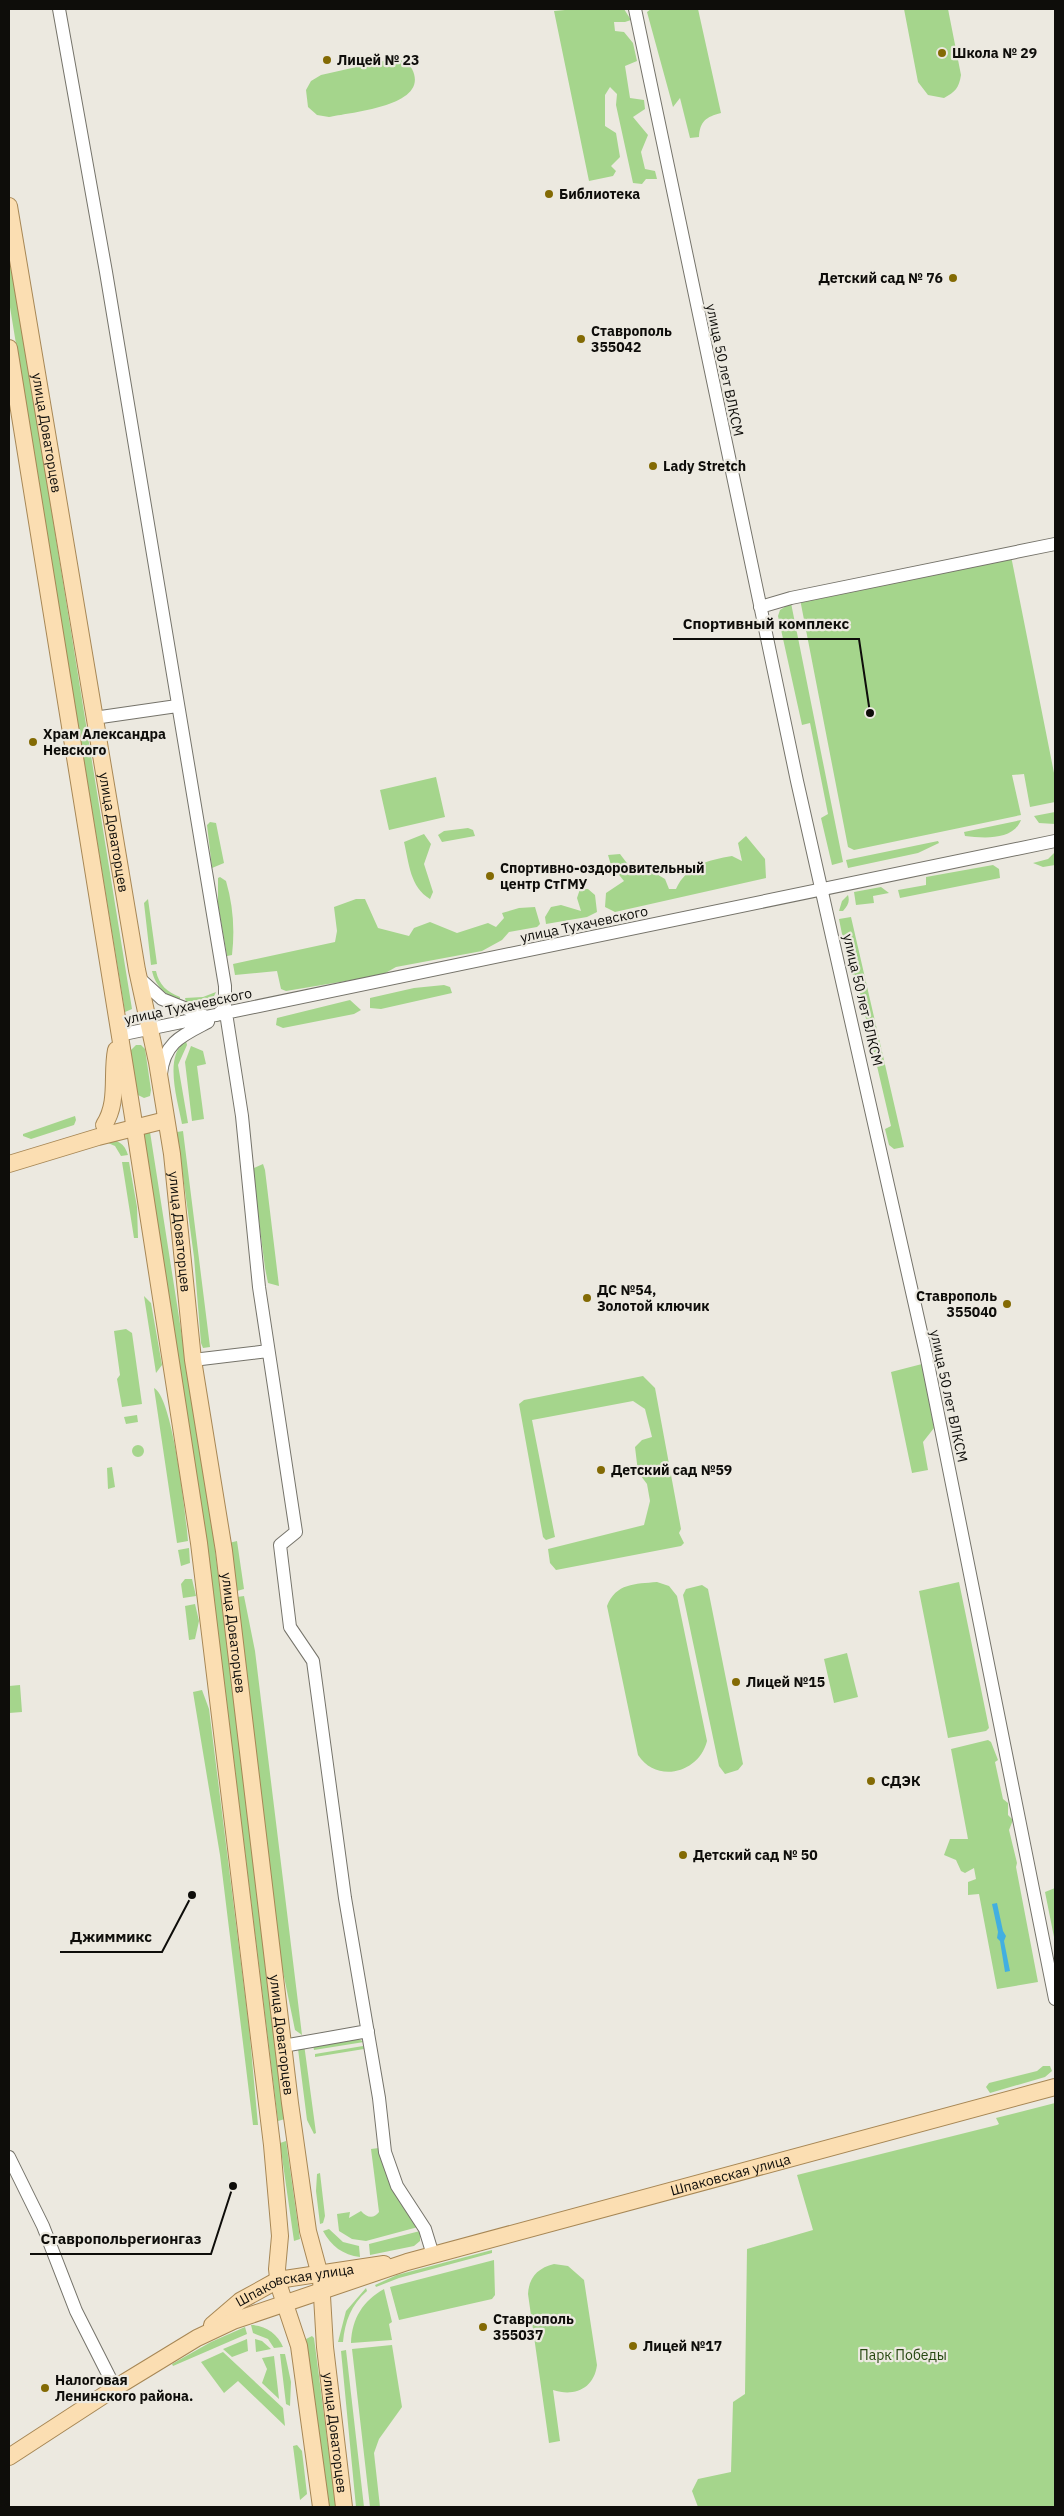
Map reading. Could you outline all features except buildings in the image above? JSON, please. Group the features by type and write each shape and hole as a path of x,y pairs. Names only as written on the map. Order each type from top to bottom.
{"main road":[{"name":"улица Доваторцев","path":"9,206 94,718 139,978 165,1114 193,1360 224,1550 283,2046 308,2231 318,2263 325,2346 344,2507"},
{"name":"улица Доваторцев","path":"9,348 119,1035 138,1119 139,1153 211,1635 278,2204 280,2236 278,2275 286,2311 299,2346 321,2507"},
{"path":"105,1130 114,1104 115,1056 119,1035"},
{"path":"9,1164 138,1119 165,1114"},
{"path":"9,1153 105,1130 126,1140 139,1153"},
{"name":"Шпаковская улица","path":"9,2457 115,2388 197,2338 233,2321 406,2262 1055,2086"},
{"name":"Шпаковская улица","path":"197,2338 240,2300 278,2275 406,2262"}],"street":[{"path":"58,9 116,330 225,986 225,1008 217,1015 176,1039 166,1055 160,1081"},
{"name":"улица 50 лет ВЛКСМ","path":"635,9 760,607 926,1354 1055,1999"},
{"path":"760,607 791,598 1055,544"},
{"path":"94,718 177,706"},
{"name":"улица Тухачевского","path":"119,1035 1055,841"},
{"path":"139,978 162,999 217,1015"},
{"path":"217,1015 242,1116 268,1352 296,1532 280,1545 290,1628 313,1661 345,1898 390,2171 397,2186 425,2229 433,2255"},
{"path":"193,1360 268,1352"},
{"path":"283,2046 368,2031"},
{"path":"9,2157 43,2226 76,2311 115,2388"}],"green space":[{"path":"624,9 631,20 614,22 615,31 624,32 633,43 637,61 625,66 630,98 644,100 645,109 633,117 648,135 641,152 645,169 655,171 657,179 646,179 642,184 633,183 616,105 617,94 610,87 605,95 605,126 616,133 620,157 611,166 616,171 613,176 589,181 554,11"},
{"path":"651,9 698,9 721,113 711,116 702,123 699,137 690,138 680,98 673,107 647,12"},
{"path":"904,9 948,9 961,75 956,89 944,98 928,95 918,82"},
{"path":"392,59 401,60 408,64 412,69 415,81 410,91 400,99 386,105 329,117 317,115 308,107 306,90 311,81 321,75"},
{"path":"9,248 132,1009 125,1012 9,301"},
{"path":"1011,556 1055,778 1055,802 1030,807 1024,774 1012,775 1021,815 854,850 848,847 800,599"},
{"path":"791,603 843,862 832,865 821,818 828,814 810,723 802,725 778,616 780,610"},
{"path":"436,777 445,817 389,830 380,790"},
{"path":"1055,812 1055,824 1039,823 1034,816"},
{"path":"1021,820 1011,832 997,837 965,836 964,832"},
{"path":"210,822 216,823 224,863 212,868 207,825"},
{"path":"468,828 473,830 475,836 442,842 438,835 444,831"},
{"path":"424,834 431,844 424,864 433,892 430,899 423,894 414,881 404,842"},
{"path":"746,836 765,859 766,878 615,912 605,907 606,893 624,881 611,865 608,855 620,854 636,875 653,872 665,879 669,889 676,889 686,874 707,862 732,856 742,861 738,843"},
{"path":"938,841 939,843 918,853 848,868 846,860"},
{"path":"1055,852 1055,865 1043,867 1033,863 1048,859"},
{"path":"993,865 999,869 1000,878 900,898 898,890 926,885 926,877"},
{"path":"220,877 226,881 233,917 232,955 227,956 218,904 218,878"},
{"path":"881,887 889,893 873,896 874,903 856,905 854,892"},
{"path":"580,889 588,889 595,895 597,912 587,917 546,924 545,917 551,907 561,905 581,911 577,898"},
{"path":"848,895 847,905 843,911 839,911 842,901"},
{"path":"148,899 157,964 151,965 144,903"},
{"path":"356,899 365,899 378,928 409,936 414,928 430,922 457,933 488,923 496,927 504,918 502,913 519,908 535,907 540,924 537,927 509,932 502,940 482,951 396,967 382,975 286,991 281,989 277,971 235,975 233,964 335,942 337,931 334,907"},
{"path":"851,917 904,1147 894,1149 889,1145 885,1129 891,1126 856,976 850,974 839,919"},
{"path":"152,971 156,971 164,987 180,997 180,1002 162,990 156,982"},
{"path":"444,985 450,987 452,993 381,1009 370,1008 370,998 414,988"},
{"path":"216,992 213,998 186,1002 185,998 203,997"},
{"path":"350,1000 361,1010 354,1014 283,1028 276,1025 277,1018"},
{"path":"186,1041 187,1045 178,1065 188,1123 182,1124 175,1092 174,1068 175,1057 179,1048"},
{"path":"136,1045 141,1045 145,1049 151,1090 150,1096 144,1098 138,1095 130,1051"},
{"path":"191,1046 203,1051 206,1064 197,1066 204,1119 192,1121 185,1062"},
{"path":"75,1116 74,1125 31,1139 23,1136 23,1134"},
{"path":"183,1131 210,1347 203,1348 194,1257 177,1132"},
{"path":"150,1132 214,1541 285,2119 278,2121 207,1542 144,1134"},
{"path":"107,1139 120,1143 128,1155 121,1156 115,1146 108,1143"},
{"path":"122,1162 129,1162 137,1207 138,1238 134,1238"},
{"path":"263,1164 279,1286 268,1283 265,1268 253,1174 254,1168"},
{"path":"144,1296 151,1303 162,1365 156,1373"},
{"path":"126,1329 132,1333 142,1404 122,1407 117,1379 120,1375 114,1331"},
{"path":"922,1364 934,1428 923,1442 928,1470 912,1473 891,1372"},
{"path":"643,1376 655,1388 681,1529 679,1533 684,1543 681,1546 556,1570 550,1563 548,1549 644,1525 650,1501 647,1484 638,1472 635,1447 642,1440 652,1437 645,1409 633,1401 532,1420 555,1537 546,1540 543,1537 519,1404 524,1400"},
{"path":"154,1388 161,1396 173,1434 188,1541 177,1543"},
{"path":"137,1415 138,1422 126,1424 124,1417"},
{"path":"136,1445 140,1445 144,1451 140,1457 136,1457 132,1453 132,1449"},
{"path":"112,1467 115,1487 108,1489 107,1468"},
{"path":"237,1541 244,1589 237,1591 229,1543"},
{"path":"189,1548 190,1563 181,1566 178,1550"},
{"path":"185,1579 192,1579 196,1596 183,1598 181,1584"},
{"path":"657,1582 669,1586 677,1596 707,1741 703,1752 696,1761 677,1771 666,1772 656,1770 646,1764 638,1755 607,1606 616,1593 627,1586"},
{"path":"959,1582 989,1728 986,1731 948,1738 919,1591"},
{"path":"702,1585 708,1589 743,1764 738,1770 725,1774 719,1766 683,1595 686,1589"},
{"path":"244,1596 255,1651 302,2035 295,2030 282,1967 237,1597"},
{"path":"195,1604 199,1621 195,1639 189,1640 185,1606"},
{"path":"847,1653 858,1697 834,1703 824,1659"},
{"path":"20,1685 22,1712 9,1713 9,1686"},
{"path":"202,1690 209,1709 249,2027 258,2125 253,2125 220,1855 193,1692"},
{"path":"988,1740 991,1742 998,1760 995,1762 1003,1799 1008,1803 1008,1815 1013,1820 1009,1830 1017,1863 1016,1867 1038,1982 997,1989 979,1894 968,1895 968,1882 976,1879 974,1868 965,1873 961,1871 956,1860 944,1855 950,1839 968,1839 951,1749"},
{"path":"1055,1888 1055,1942 1045,1892"},
{"path":"357,2038 364,2042 314,2050 313,2045"},
{"path":"304,2044 316,2133 314,2134 307,2120 298,2049"},
{"path":"363,2046 364,2049 315,2057 315,2054"},
{"path":"1043,2066 1050,2066 1052,2071 1045,2077 990,2093 986,2087 989,2083 1037,2071"},
{"name":"Парк Победы","path":"1055,2103 1055,2507 698,2507 692,2491 698,2479 731,2472 733,2402 745,2394 747,2249 813,2230 797,2175 997,2125 999,2124 996,2118"},
{"path":"286,2141 300,2239 294,2241 280,2143"},
{"path":"379,2148 418,2227 366,2241 352,2239 339,2231 337,2214 350,2212 349,2218 361,2211 370,2217 375,2216 379,2212 371,2149"},
{"path":"320,2173 325,2216 323,2223 320,2224 316,2191 317,2174"},
{"path":"329,2229 343,2242 359,2246 360,2257 343,2252 334,2245 323,2231"},
{"path":"420,2231 420,2241 414,2246 370,2255 369,2244"},
{"path":"492,2250 492,2253 399,2278 376,2287 375,2285 397,2275"},
{"path":"494,2260 495,2295 492,2299 399,2320 390,2287"},
{"path":"554,2264 568,2266 584,2280 597,2365 592,2380 582,2389 568,2392 553,2390 560,2441 549,2443 528,2294 530,2283 535,2274 543,2268"},
{"path":"366,2288 367,2291 361,2296 350,2314 345,2327 343,2342 338,2342 346,2311"},
{"path":"384,2289 392,2322 389,2324 392,2340 351,2343 356,2318 360,2311 370,2299"},
{"path":"251,2325 256,2325 270,2331 278,2338 283,2347 274,2348 268,2339 253,2333"},
{"path":"245,2327 247,2334 173,2366 172,2364 211,2342"},
{"path":"312,2336 314,2338 336,2507 328,2507 306,2339"},
{"path":"247,2339 248,2351 232,2357 223,2349"},
{"path":"255,2339 262,2341 271,2349 256,2352"},
{"path":"392,2345 402,2407 379,2439 374,2453 380,2507 370,2507 352,2349"},
{"path":"346,2350 364,2507 356,2507 341,2351"},
{"path":"223,2352 283,2408 285,2426 238,2381 224,2393 201,2362"},
{"path":"280,2354 285,2354 291,2382 290,2406 286,2404"},
{"path":"274,2356 279,2399 262,2383 267,2369 262,2358"},
{"path":"297,2445 302,2451 307,2494 300,2500 293,2446"}],"water":[{"path":"997,1903 1003,1931 1006,1936 1004,1941 1010,1971 1005,1972 992,1904"}],"place":[{"name":"Школа № 29","path":"942,53"},
{"name":"Лицей № 23","path":"327,60"},
{"name":"Библиотека","path":"549,194"},
{"name":"Детский сад № 76","path":"953,278"},
{"name":"Ставрополь 355042","path":"581,339"},
{"name":"Lady Stretch","path":"653,466"},
{"name":"Спортивный комплекс","path":"870,713"},
{"name":"Храм Александра Невского","path":"33,742"},
{"name":"Спортивно-оздоровительный центр СтГМУ","path":"490,876"},
{"name":"ДС №54, Золотой ключик","path":"587,1298"},
{"name":"Ставрополь 355040","path":"1007,1304"},
{"name":"Детский сад №59","path":"601,1470"},
{"name":"Лицей №15","path":"736,1682"},
{"name":"СДЭК","path":"871,1781"},
{"name":"Детский сад № 50","path":"683,1855"},
{"name":"Джиммикс","path":"192,1895"},
{"name":"Ставропольрегионгаз","path":"233,2186"},
{"name":"Ставрополь 355037","path":"483,2327"},
{"name":"Лицей №17","path":"633,2346"},
{"name":"Налоговая Ленинского района.","path":"45,2388"}]}
